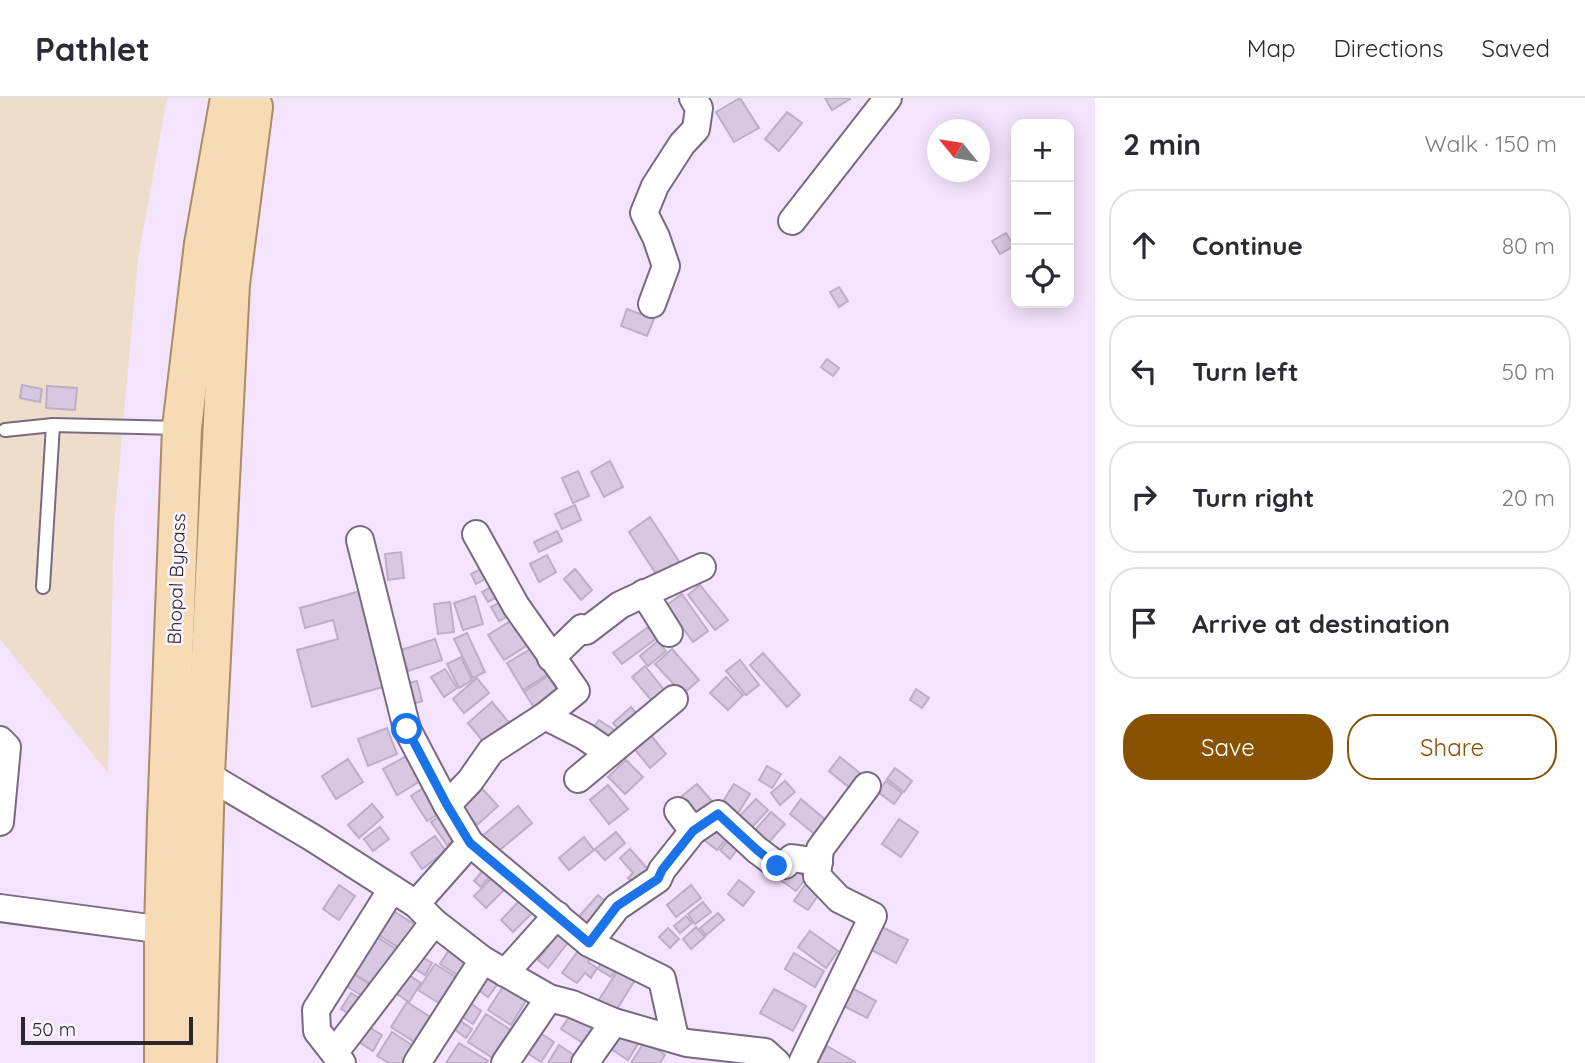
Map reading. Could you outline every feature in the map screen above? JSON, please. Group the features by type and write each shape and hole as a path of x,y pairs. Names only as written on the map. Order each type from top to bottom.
{"main road":[{"name":"Bhopal Bypass","path":"197,1063 186,818 181,442 204,244 230,98"},
{"name":"Bhopal Bypass","path":"164,1063 164,930 186,818 205,774 230,285 254,98"},
{"path":"181,442 222,457"}],"street":[{"path":"652,304 666,266 644,213 655,186 682,144 696,129 699,108 693,98"},
{"path":"792,221 888,98"},
{"path":"447,805 470,781 491,751 545,716 576,691 516,606 476,534"},
{"path":"359,540 407,729 470,843 589,943 662,979 679,1048"},
{"path":"551,658 582,628 586,631 620,605 702,567"},
{"path":"644,593 669,633"},
{"path":"578,779 674,699"},
{"path":"545,716 584,736 608,753"},
{"path":"0,740 7,747 0,822"},
{"path":"205,774 392,889 494,966 549,998 572,1003 679,1048 766,1059"},
{"path":"802,1063 873,916 839,899 817,876 820,849 867,786"},
{"path":"589,943 617,906 658,879 686,821 718,814 777,866 785,865 792,858 819,862"},
{"path":"392,889 316,1010 317,1031 339,1058 470,843"},
{"path":"0,908 164,930"},
{"path":"417,1063 494,966 557,915"},
{"path":"505,1063 549,998"},
{"path":"585,1063 614,1022"}],"lane":[{"path":"43,587 53,425"},
{"path":"5,430 53,425 181,442"}],"shaded area":[{"path":"0,98 167,98 138,259 114,525 108,773 0,639"}],"building":[{"path":"740,98 759,128 734,142 716,112"},
{"path":"825,98 850,98 850,99 832,110"},
{"path":"787,112 802,123 779,151 765,139"},
{"path":"1006,233 1011,241 1011,248 1000,254 992,241"},
{"path":"839,287 848,301 839,307 830,292"},
{"path":"627,309 654,319 647,336 621,326"},
{"path":"827,359 839,368 833,376 821,367"},
{"path":"22,385 42,389 40,402 20,398"},
{"path":"47,386 77,388 75,410 46,408"},
{"path":"610,461 623,487 604,497 591,472"},
{"path":"578,471 589,496 573,503 562,478"},
{"path":"575,505 581,520 562,529 555,514"},
{"path":"650,517 680,563 658,577 629,532"},
{"path":"557,531 562,541 539,552 534,542"},
{"path":"401,552 404,578 388,580 385,554"},
{"path":"547,555 556,572 539,582 530,564"},
{"path":"492,563 497,572 476,584 471,574"},
{"path":"575,569 592,590 581,600 564,579"},
{"path":"495,585 501,595 488,602 482,592"},
{"path":"700,585 728,620 715,630 688,595"},
{"path":"364,590 390,685 312,707 297,650 338,639 333,620 305,628 300,608"},
{"path":"682,594 708,631 693,642 667,605"},
{"path":"475,596 483,624 463,630 454,603"},
{"path":"503,601 511,615 499,621 491,607"},
{"path":"450,602 454,632 438,634 434,604"},
{"path":"512,620 528,645 504,660 488,635"},
{"path":"648,627 657,638 622,664 613,653"},
{"path":"467,633 485,672 473,678 454,639"},
{"path":"435,639 442,660 408,671 401,650"},
{"path":"658,641 666,651 648,666 640,656"},
{"path":"532,648 548,674 523,690 507,663"},
{"path":"672,649 699,680 683,694 655,664"},
{"path":"763,653 800,695 787,707 750,665"},
{"path":"461,657 472,680 459,688 447,664"},
{"path":"740,660 759,685 746,695 726,671"},
{"path":"645,666 669,696 657,707 632,677"},
{"path":"445,669 457,688 444,697 431,677"},
{"path":"548,676 564,700 539,715 524,692"},
{"path":"726,677 743,695 728,710 710,693"},
{"path":"477,678 489,693 464,713 453,699"},
{"path":"417,681 422,701 410,705 405,684"},
{"path":"916,689 929,698 922,708 910,700"},
{"path":"492,702 511,725 486,745 468,723"},
{"path":"631,707 640,718 622,733 613,723"},
{"path":"599,720 620,734 612,746 590,733"},
{"path":"387,728 397,754 368,766 358,739"},
{"path":"645,728 666,754 650,768 628,741"},
{"path":"410,754 424,779 397,795 383,769"},
{"path":"840,757 861,774 850,788 829,771"},
{"path":"348,759 363,782 336,799 322,776"},
{"path":"626,760 643,777 625,794 608,777"},
{"path":"767,766 781,774 772,788 759,780"},
{"path":"895,768 912,781 904,792 887,779"},
{"path":"785,781 795,792 780,805 771,793"},
{"path":"886,781 902,793 894,804 878,792"},
{"path":"477,783 498,806 477,825 456,802"},
{"path":"697,784 716,806 695,824 676,801"},
{"path":"734,784 750,794 733,821 717,811"},
{"path":"608,785 628,809 609,824 590,800"},
{"path":"426,786 442,812 427,821 411,796"},
{"path":"756,799 768,810 744,836 732,824"},
{"path":"801,799 828,822 817,836 790,814"},
{"path":"372,804 383,817 359,838 348,825"},
{"path":"518,806 532,823 495,854 481,837"},
{"path":"446,812 462,835 447,845 431,822"},
{"path":"771,812 785,824 761,851 748,838"},
{"path":"715,817 732,831 717,850 700,837"},
{"path":"899,819 918,832 901,857 882,844"},
{"path":"380,827 389,839 373,851 364,839"},
{"path":"616,832 625,843 605,860 595,849"},
{"path":"733,834 743,842 730,859 720,850"},
{"path":"435,836 446,851 422,869 411,853"},
{"path":"584,837 594,850 569,870 559,858"},
{"path":"630,849 654,876 638,889 628,878 633,873 620,858"},
{"path":"786,864 806,878 796,891 776,877"},
{"path":"484,869 491,875 481,887 474,881"},
{"path":"495,875 507,887 486,908 474,896"},
{"path":"739,880 754,892 743,906 728,894"},
{"path":"807,882 821,891 808,910 794,901"},
{"path":"339,885 355,896 339,920 323,909"},
{"path":"691,885 701,898 676,917 667,905"},
{"path":"598,895 613,908 592,933 576,920"},
{"path":"524,896 537,908 513,932 501,920"},
{"path":"703,902 711,912 695,924 688,914"},
{"path":"387,907 419,927 404,951 372,931"},
{"path":"718,913 724,920 706,935 700,928"},
{"path":"686,916 692,923 680,933 674,926"},
{"path":"878,925 908,940 896,963 866,947"},
{"path":"696,927 705,937 691,949 683,939"},
{"path":"668,928 679,939 670,948 659,937"},
{"path":"810,931 838,951 826,968 798,947"},
{"path":"560,932 570,940 548,968 538,960"},
{"path":"374,935 402,953 379,989 351,972"},
{"path":"583,944 595,952 588,962 597,968 591,978 585,973 577,983 562,973"},
{"path":"449,950 470,964 462,978 440,964"},
{"path":"416,953 432,963 425,975 409,965"},
{"path":"794,953 824,971 815,987 785,969"},
{"path":"603,960 617,968 611,977 598,969"},
{"path":"435,964 459,979 442,1005 418,990"},
{"path":"619,969 635,980 615,1012 598,1001"},
{"path":"403,971 421,983 409,1002 391,990"},
{"path":"351,972 376,989 369,1000 343,984"},
{"path":"480,973 497,985 488,997 472,985"},
{"path":"504,985 527,999 511,1025 488,1010"},
{"path":"850,987 876,1001 867,1018 840,1004"},
{"path":"774,989 806,1006 793,1031 760,1013"},
{"path":"351,993 368,1003 358,1019 341,1009"},
{"path":"464,998 481,1011 473,1024 454,1011"},
{"path":"407,1002 432,1018 416,1043 391,1027"},
{"path":"486,1014 514,1032 496,1060 468,1042"},
{"path":"571,1014 596,1030 586,1045 561,1029"},
{"path":"452,1015 472,1029 466,1038 446,1023"},
{"path":"361,1022 382,1035 373,1051 351,1037"},
{"path":"534,1029 554,1042 541,1062 521,1049"},
{"path":"392,1032 415,1047 405,1063 389,1063 377,1056"},
{"path":"618,1032 638,1044 628,1060 608,1047"},
{"path":"645,1041 665,1055 660,1063 631,1063"},
{"path":"459,1043 488,1061 446,1063"},
{"path":"559,1045 578,1058 575,1063 548,1063"},
{"path":"827,1046 855,1062 855,1063 817,1063"}],"route":[{"path":"407,729 426,768 470,843 589,943 617,906 658,879 693,831 718,814 777,866"}]}
